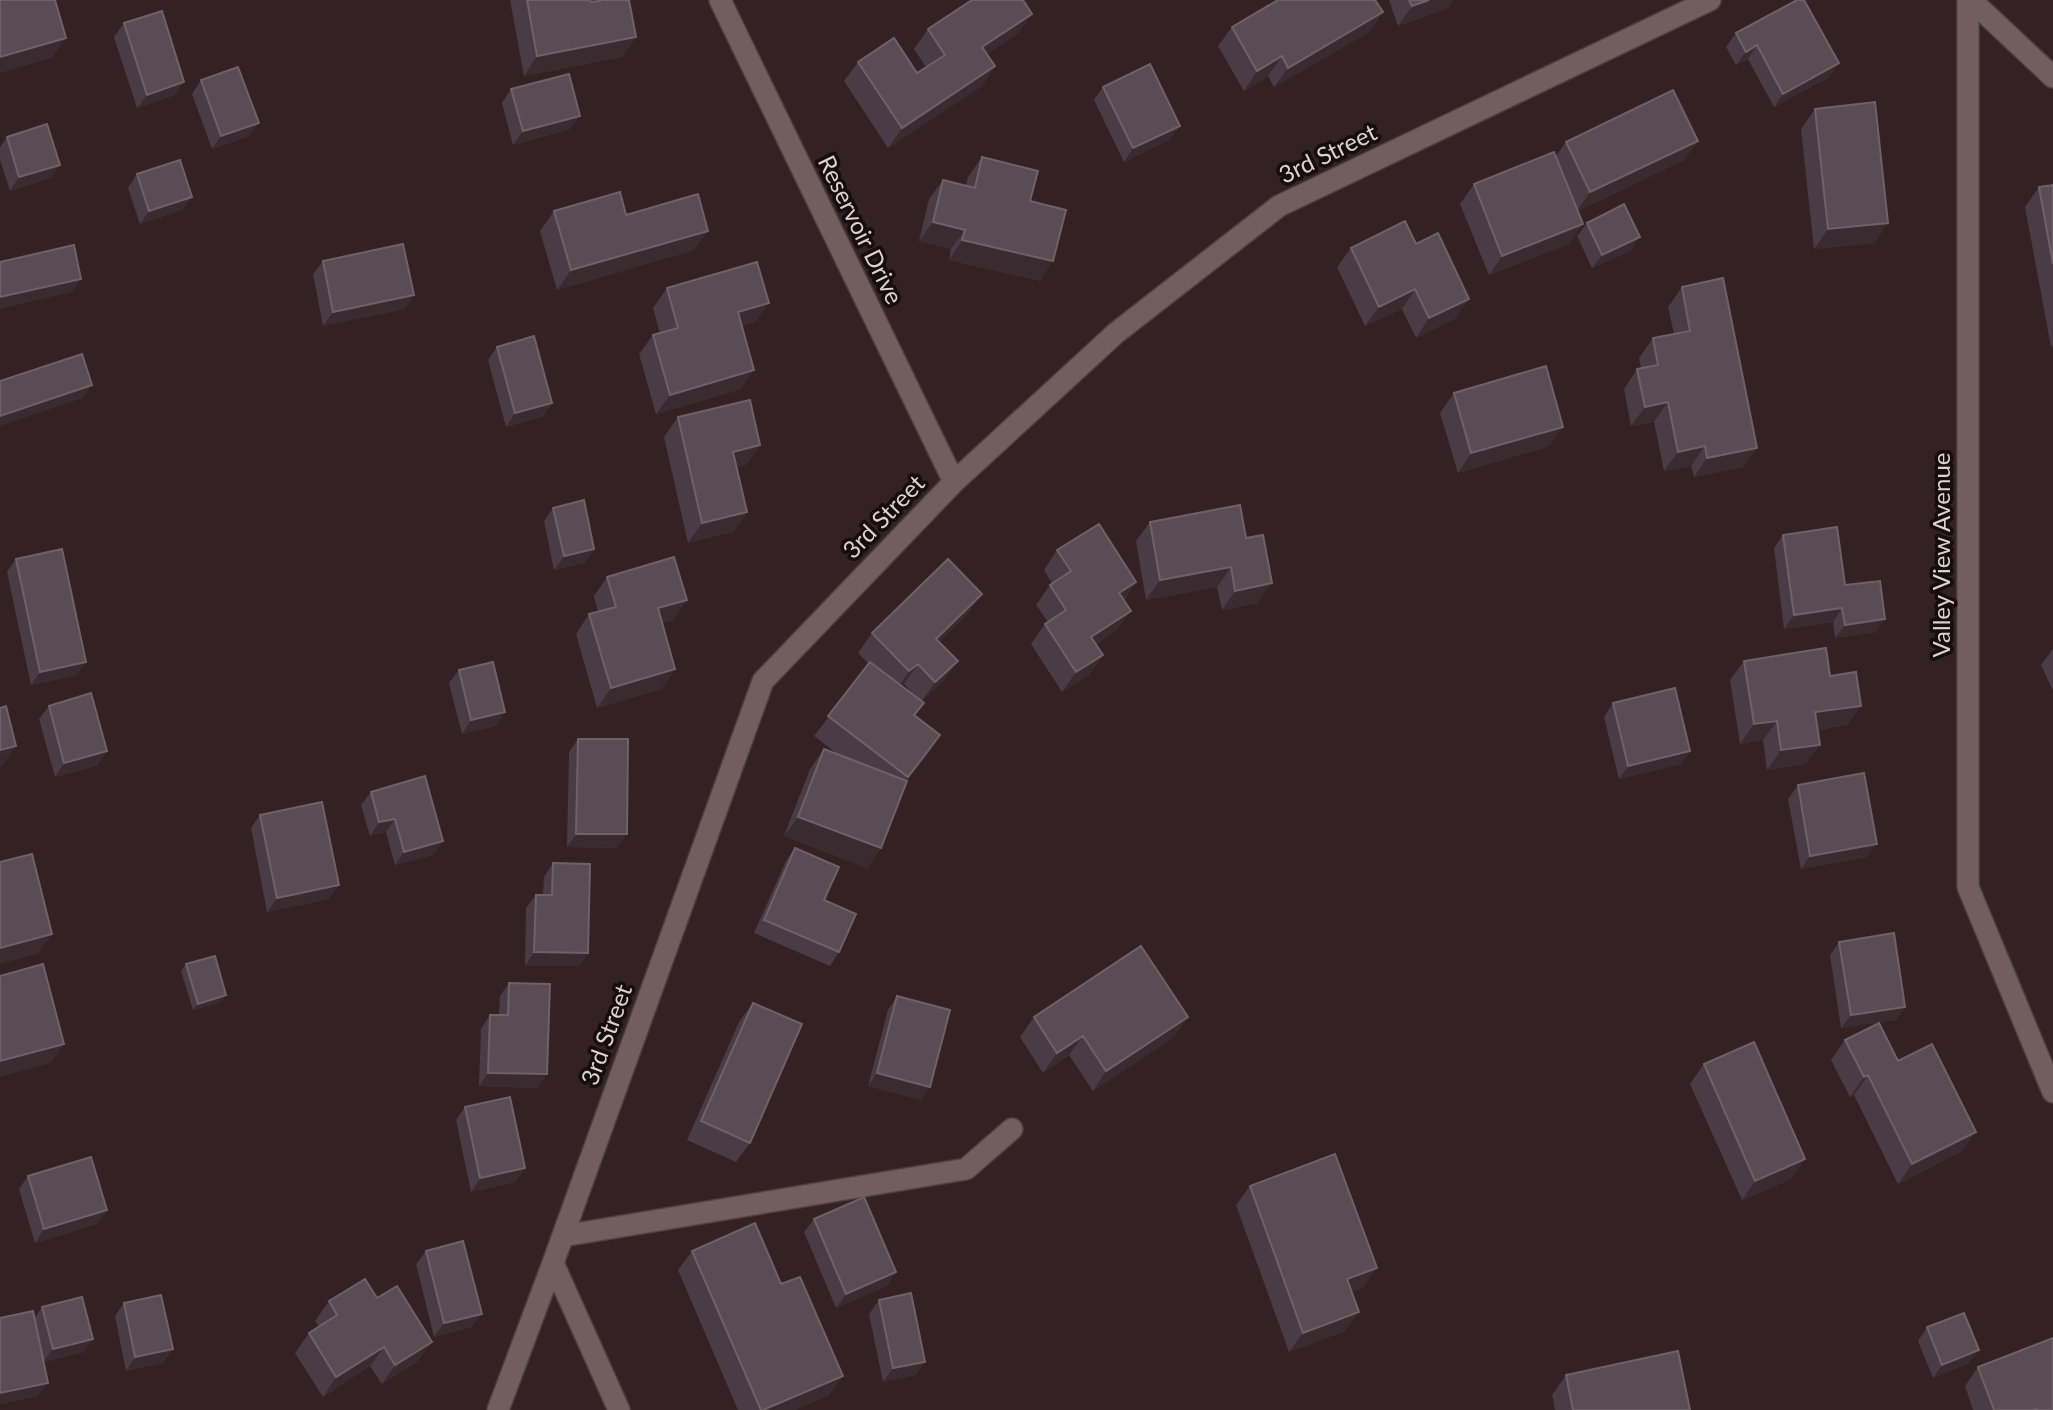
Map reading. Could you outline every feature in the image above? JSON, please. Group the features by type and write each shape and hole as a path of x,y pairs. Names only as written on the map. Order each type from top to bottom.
{"street":[{"name":"Reservoir Drive","path":"720,0 954,482"},
{"name":"3rd Street","path":"498,1410 762,681 954,482 1116,333 1279,206 1710,0"},
{"path":"1970,0 2053,77"},
{"name":"Valley View Avenue","path":"1970,0 1968,887 2053,1093"},
{"path":"563,1236 966,1169 1012,1129"},
{"path":"553,1263 620,1410"}],"building":[{"path":"0,0 55,0 66,38 0,57"},
{"path":"527,0 629,0 636,37 537,56"},
{"path":"972,0 1023,0 1032,14 982,47 995,66 902,128 858,62 894,38 917,73 945,55 928,29"},
{"path":"1278,0 1375,0 1383,12 1288,68 1282,56 1257,71 1232,27"},
{"path":"1409,0 1429,0 1412,6"},
{"path":"1797,0 1804,0 1839,63 1783,94 1757,45 1746,52 1736,33"},
{"path":"162,11 184,82 147,95 124,23"},
{"path":"1150,64 1180,126 1133,148 1103,87"},
{"path":"238,67 259,123 221,136 201,80"},
{"path":"569,74 580,116 523,131 511,89"},
{"path":"1673,90 1698,141 1590,192 1566,142"},
{"path":"1875,102 1888,223 1828,229 1815,109"},
{"path":"47,124 60,165 19,177 7,137"},
{"path":"1554,152 1583,224 1502,256 1474,184"},
{"path":"982,157 1038,171 1030,201 1066,210 1053,261 962,240 965,230 933,222 943,180 975,188"},
{"path":"180,160 192,197 149,211 137,174"},
{"path":"2053,185 2053,264 2039,187"},
{"path":"620,192 626,215 698,194 708,231 571,270 554,211"},
{"path":"1624,204 1640,237 1602,255 1587,223"},
{"path":"1405,221 1416,244 1438,233 1469,299 1429,318 1415,289 1379,307 1351,248"},
{"path":"403,244 414,295 333,312 323,261"},
{"path":"74,245 81,279 0,297 0,262"},
{"path":"757,262 769,303 738,312 754,370 670,395 653,335 678,328 667,288"},
{"path":"1723,278 1757,448 1707,458 1705,446 1678,452 1668,402 1645,407 1637,369 1658,365 1653,338 1690,331 1682,287"},
{"path":"534,336 552,403 515,413 497,347"},
{"path":"82,354 92,385 0,416 0,381"},
{"path":"1546,366 1563,427 1471,453 1454,393"},
{"path":"750,400 760,445 733,452 747,512 702,523 678,417"},
{"path":"584,500 594,549 564,556 553,508"},
{"path":"1240,505 1246,538 1263,535 1272,583 1235,591 1231,567 1160,580 1150,522"},
{"path":"1099,524 1136,582 1119,593 1131,611 1091,637 1103,655 1076,672 1045,624 1066,610 1050,585 1071,571 1057,550"},
{"path":"1837,527 1845,585 1880,581 1885,619 1845,625 1842,608 1794,615 1783,535"},
{"path":"62,549 86,662 40,672 16,559"},
{"path":"674,557 687,600 658,608 675,669 611,688 589,614 616,607 607,577"},
{"path":"948,559 982,594 936,639 958,661 935,682 918,664 909,671 872,633"},
{"path":"1826,648 1830,676 1856,672 1861,706 1815,712 1820,745 1781,750 1777,721 1754,724 1744,661"},
{"path":"493,662 505,712 471,720 459,670"},
{"path":"870,662 924,703 914,715 940,735 908,777 828,716"},
{"path":"1675,688 1690,751 1628,766 1613,703"},
{"path":"91,693 107,751 64,763 49,706"},
{"path":"6,706 16,746 0,750 0,708"},
{"path":"578,739 628,739 627,834 576,834"},
{"path":"824,749 907,781 881,848 798,817"},
{"path":"1864,773 1877,844 1810,856 1798,785"},
{"path":"425,776 443,841 404,852 395,819 379,822 371,792"},
{"path":"322,802 339,885 277,898 260,815"},
{"path":"795,848 839,867 824,900 856,914 839,952 764,920"},
{"path":"32,854 52,934 0,948 0,862"},
{"path":"553,863 590,864 588,953 534,952 536,895 552,895"},
{"path":"1894,933 1905,1007 1851,1015 1839,942"},
{"path":"1141,946 1188,1017 1106,1071 1083,1036 1057,1053 1034,1017"},
{"path":"215,956 226,995 198,1004 186,964"},
{"path":"43,964 64,1044 0,1061 0,976"},
{"path":"509,983 550,984 547,1074 488,1073 490,1015 508,1015"},
{"path":"897,996 950,1010 930,1087 877,1073"},
{"path":"753,1003 802,1024 750,1143 701,1121"},
{"path":"1879,1023 1898,1061 1932,1044 1976,1132 1912,1164 1868,1075 1864,1077 1845,1040"},
{"path":"1754,1042 1805,1159 1755,1181 1704,1064"},
{"path":"510,1097 525,1168 480,1178 465,1107"},
{"path":"1335,1154 1377,1268 1347,1279 1359,1312 1303,1333 1250,1186"},
{"path":"91,1157 107,1210 44,1229 28,1176"},
{"path":"864,1197 896,1272 846,1294 814,1219"},
{"path":"755,1223 781,1284 800,1277 843,1376 763,1410 692,1251"},
{"path":"463,1241 482,1314 444,1323 426,1251"},
{"path":"365,1279 377,1298 397,1286 432,1342 395,1365 384,1347 336,1377 309,1333 337,1315 329,1301"},
{"path":"911,1293 925,1362 893,1368 879,1300"},
{"path":"161,1295 173,1349 135,1357 124,1303"},
{"path":"82,1297 93,1339 53,1349 42,1307"},
{"path":"33,1311 48,1383 0,1393 0,1318"},
{"path":"1964,1313 1979,1350 1942,1365 1927,1327"},
{"path":"2053,1338 2053,1410 1994,1410 1978,1367"},
{"path":"1678,1351 1690,1410 1573,1410 1566,1375"}]}
